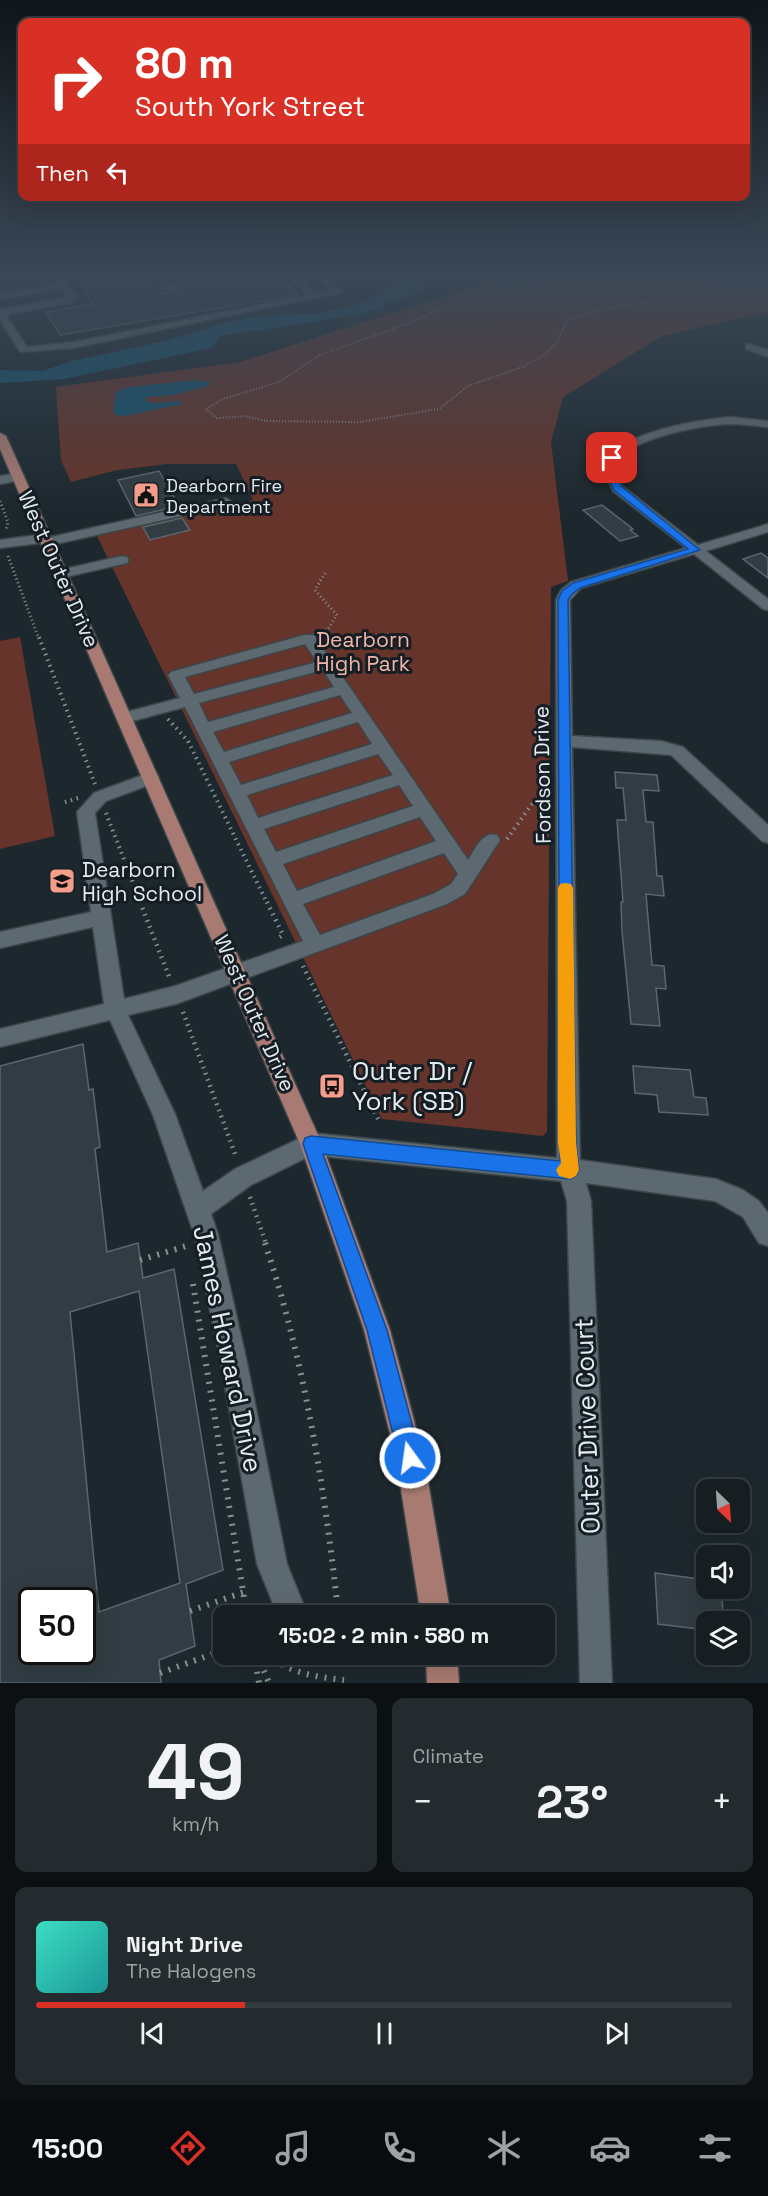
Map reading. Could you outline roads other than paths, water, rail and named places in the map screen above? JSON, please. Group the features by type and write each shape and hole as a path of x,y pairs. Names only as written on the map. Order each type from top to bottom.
{"main road":[{"name":"West Outer Drive","path":"0,436 311,1144 377,1330 410,1458 434,1605"},
{"path":"442,1665 443,1683"}],"street":[{"path":"768,424 727,421 663,435 630,444 617,453 609,465 610,475 617,488 768,606"},
{"path":"0,480 18,477"},
{"path":"3,544 46,540 226,502"},
{"name":"Fordson Drive","path":"570,1170 567,1142 563,600 566,593 576,585 768,528"},
{"path":"61,574 122,560"},
{"path":"315,945 176,675 309,638 468,874"},
{"path":"125,718 326,664"},
{"path":"204,729 343,689"},
{"path":"220,759 361,716"},
{"path":"564,741 661,747 677,751 768,836"},
{"path":"237,792 382,747"},
{"path":"151,778 100,797 87,808 116,1010 164,1114 197,1210"},
{"path":"254,826 403,778"},
{"path":"272,861 424,809"},
{"path":"0,1038 176,995 440,899 458,889 491,840"},
{"path":"292,900 448,844"},
{"path":"0,940 101,918"},
{"path":"311,1144 570,1170 716,1190 735,1198 751,1209 768,1234"},
{"name":"James Howard Drive","path":"289,1605 272,1564 231,1346 206,1234 197,1210 243,1177 311,1144"},
{"name":"Outer Drive Court","path":"570,1170 579,1202 596,1683"}],"water":[{"path":"116,352 195,352 64,379 0,383 0,370 43,371 68,362"},
{"path":"197,380 210,382 209,386 173,395 146,397 146,401 154,403 180,401 182,404 125,416 115,415 113,410 116,392 128,387"}],"place":[{"name":"Dearborn Fire Department","path":"146,495"},
{"name":"Dearborn High School","path":"62,881"},
{"name":"Outer Dr / York (SB)","path":"332,1086"}],"park label":[{"name":"Dearborn High Park","path":"363,651"}]}
